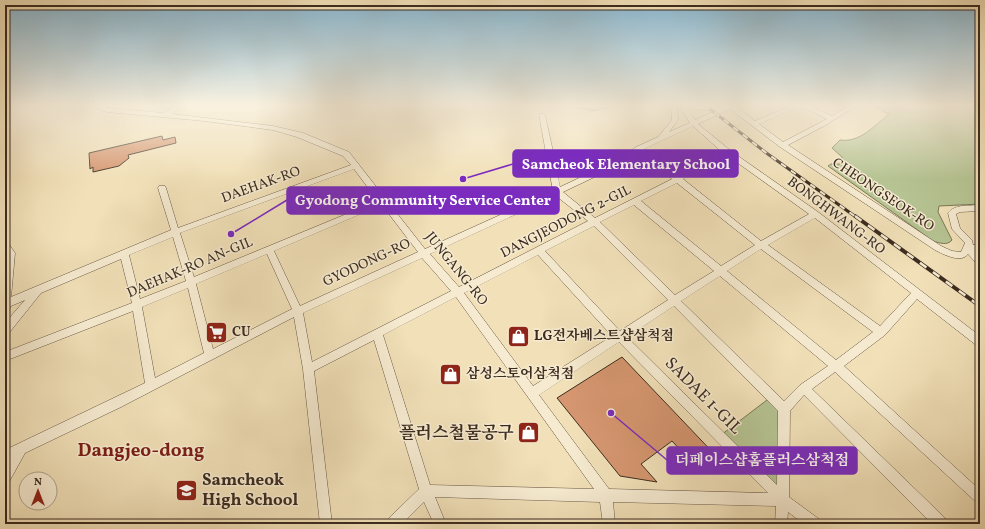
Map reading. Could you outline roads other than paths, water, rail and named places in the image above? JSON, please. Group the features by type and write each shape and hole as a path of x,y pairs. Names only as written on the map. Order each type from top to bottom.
{"street":[{"name":"JUNGANG-RO","path":"276,130 293,133 346,154 385,201 424,253 458,292 606,496 609,524"},
{"path":"545,130 558,192 595,222 784,409"},
{"path":"659,141 668,130"},
{"name":"GYODONG-RO","path":"5,456 210,356 298,311 558,192 621,161 639,149 682,130"},
{"name":"BONGHWANG-RO","path":"701,130 728,153 815,214 916,294 980,342"},
{"name":"CHEONGSEOK-RO","path":"761,130 938,248 951,254 964,255 968,248 969,242 956,229 952,218 952,213 958,209 980,208"},
{"path":"783,145 812,130"},
{"path":"639,149 676,180 761,245 881,332"},
{"name":"DANGJEODONG 2-GIL","path":"308,369 728,153"},
{"path":"551,158 621,161"},
{"name":"DAEHAK-RO","path":"5,330 39,289 175,232 356,166"},
{"path":"162,188 191,283 210,356"},
{"name":"DAEHAK-RO AN-GIL","path":"5,357 191,283 385,201"},
{"path":"635,201 836,366 980,498"},
{"path":"532,393 761,245 815,214"},
{"path":"5,244 11,253 7,263 6,305 39,289"},
{"name":"CHEONGSEOK-RO","path":"968,248 980,248"},
{"name":"CHEONGSEOK-RO","path":"968,248 980,262"},
{"path":"269,250 298,311 308,369 326,524"},
{"name":"SADAE 1-GIL","path":"539,250 619,336 783,500 814,524"},
{"path":"124,253 137,305 151,385"},
{"path":"781,524 783,500 784,409 804,388 881,332 916,294"},
{"path":"377,333 426,491 440,524"},
{"path":"804,388 941,524"},
{"path":"5,478 20,450"},
{"path":"393,524 426,491 783,500"}],"railway":[{"path":"737,130 765,152 856,217"},
{"path":"855,216 980,306"}],"place":[{"name":"Samcheok Elementary School","path":"463,179"},
{"name":"Gyodong Community Service Center","path":"231,234"},
{"name":"CU","path":"217,332"},
{"name":"LG전자베스트샵삼척점","path":"519,336"},
{"name":"삼성스토어삼척점","path":"450,374"},
{"name":"더페이스샵홈플러스삼척점","path":"611,413"},
{"name":"플러스철물공구","path":"529,433"},
{"name":"Samcheok High School","path":"186,490"}],"district":[{"name":"Dangjeo-dong","path":"141,451"}]}
